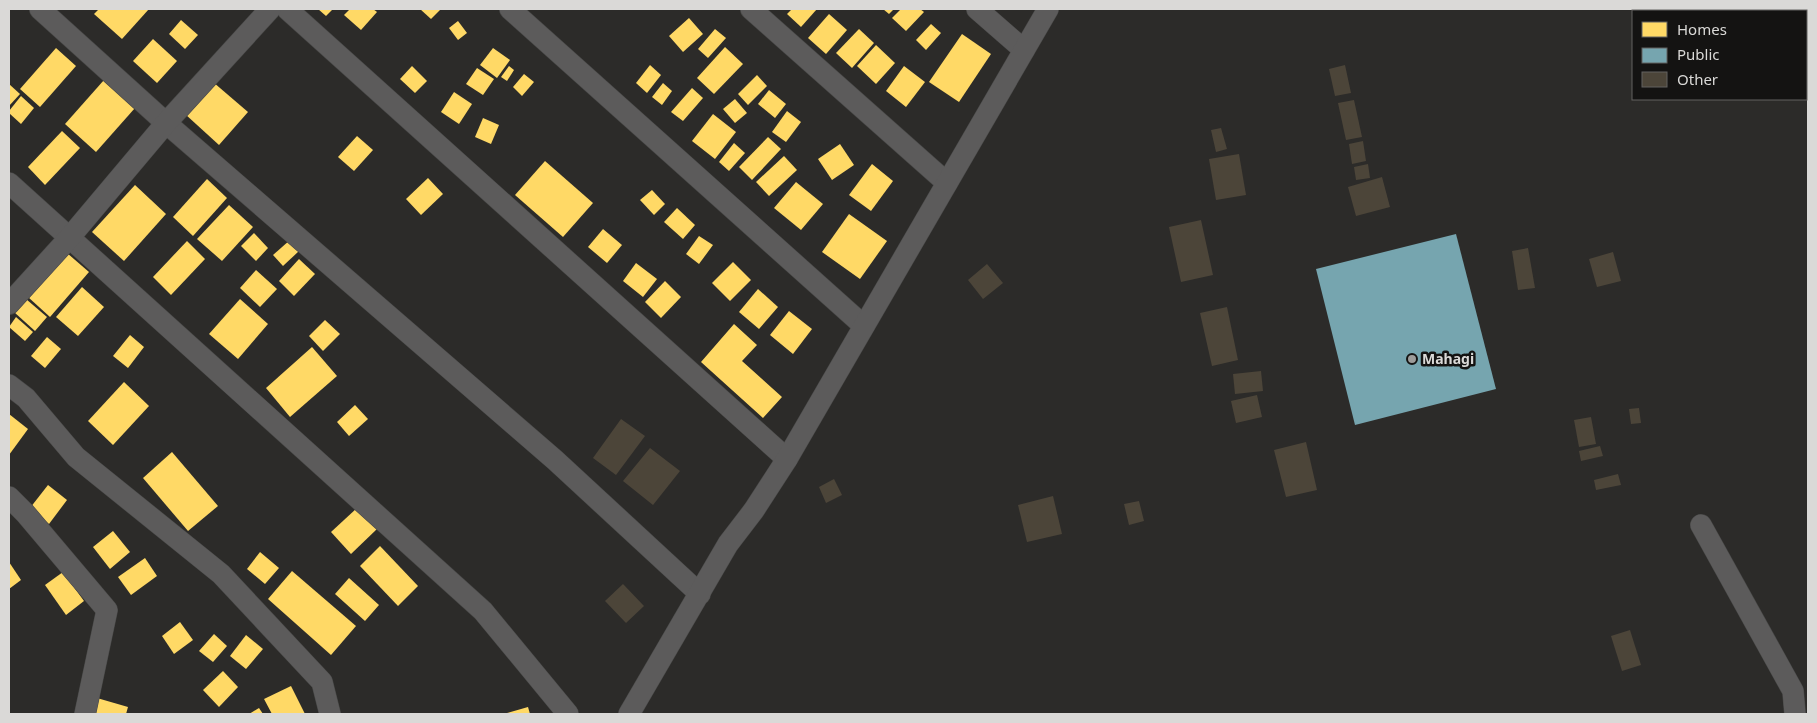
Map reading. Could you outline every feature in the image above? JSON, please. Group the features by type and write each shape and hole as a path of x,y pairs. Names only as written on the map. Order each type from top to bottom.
{"street":[{"path":"40,9 166,123 554,460 700,594"},
{"path":"9,304 70,237 166,123 270,9"},
{"path":"287,9 787,459"},
{"path":"510,9 864,326"},
{"path":"751,9 947,183"},
{"path":"977,9 1024,50"},
{"path":"629,714 728,544 754,510 787,459 1048,9"},
{"path":"9,183 483,611 568,714"},
{"path":"9,385 26,398 76,457 221,574 322,682 330,714"},
{"path":"9,497 107,610 85,714"},
{"path":"1700,526 1793,691 1795,714"}],"building: Homes":[{"path":"99,9 149,9 122,39 94,14"},
{"path":"318,9 333,9 326,16"},
{"path":"350,9 373,9 377,12 361,30 344,15"},
{"path":"420,9 441,9 431,19"},
{"path":"792,9 817,9 801,27 787,14"},
{"path":"883,9 894,9 889,14"},
{"path":"901,9 920,9 924,12 906,31 892,18"},
{"path":"829,14 847,30 826,54 808,38"},
{"path":"689,18 703,34 683,52 669,36"},
{"path":"181,20 198,35 185,49 169,34"},
{"path":"458,21 467,33 458,40 449,28"},
{"path":"931,24 941,33 926,50 916,40"},
{"path":"715,29 726,38 708,58 698,49"},
{"path":"859,29 874,43 852,68 836,53"},
{"path":"962,34 991,54 959,102 929,82"},
{"path":"153,39 177,61 157,83 133,61"},
{"path":"876,45 895,63 876,84 857,66"},
{"path":"725,47 743,64 714,94 697,78"},
{"path":"56,48 76,66 40,107 20,89"},
{"path":"493,48 510,60 497,78 480,65"},
{"path":"650,65 661,75 647,93 636,83"},
{"path":"412,66 427,81 415,93 400,79"},
{"path":"509,66 514,70 507,81 501,77"},
{"path":"904,66 925,82 906,107 886,91"},
{"path":"477,68 494,79 483,95 466,84"},
{"path":"524,74 534,82 522,96 513,87"},
{"path":"757,75 767,86 748,105 738,94"},
{"path":"104,80 135,108 96,152 65,124"},
{"path":"213,82 248,112 219,145 185,114"},
{"path":"663,83 672,91 662,105 652,97"},
{"path":"9,84 20,94 9,106"},
{"path":"692,88 703,98 683,121 671,112"},
{"path":"769,90 786,104 775,118 758,104"},
{"path":"454,92 472,104 459,124 441,112"},
{"path":"21,96 34,108 21,124 9,111"},
{"path":"735,99 747,113 735,123 723,109"},
{"path":"787,111 801,122 786,142 772,132"},
{"path":"713,114 736,132 715,159 692,141"},
{"path":"483,118 499,125 491,144 475,137"},
{"path":"62,131 80,148 45,185 28,167"},
{"path":"357,136 373,150 354,171 338,157"},
{"path":"768,137 781,149 752,180 739,167"},
{"path":"734,143 745,153 729,171 719,162"},
{"path":"840,144 854,165 832,180 818,159"},
{"path":"784,156 797,170 769,196 756,182"},
{"path":"545,161 593,203 563,237 515,195"},
{"path":"872,164 893,181 871,211 849,195"},
{"path":"428,178 443,194 421,215 406,199"},
{"path":"207,179 227,198 193,236 173,217"},
{"path":"796,182 823,204 801,230 774,208"},
{"path":"135,185 166,214 124,261 92,232"},
{"path":"652,190 665,204 654,215 640,200"},
{"path":"229,205 253,227 222,261 197,239"},
{"path":"677,208 695,225 683,239 664,222"},
{"path":"849,214 887,241 860,279 822,252"},
{"path":"603,229 622,245 607,263 588,247"},
{"path":"254,233 268,248 256,261 241,246"},
{"path":"699,236 713,245 699,264 686,254"},
{"path":"290,240 299,251 283,266 273,255"},
{"path":"187,241 205,259 171,295 153,277"},
{"path":"67,253 89,272 50,317 28,297"},
{"path":"299,259 315,274 294,296 279,281"},
{"path":"733,262 751,280 730,301 712,283"},
{"path":"636,263 657,279 643,297 623,281"},
{"path":"256,270 277,289 260,307 240,288"},
{"path":"665,281 681,297 661,318 645,302"},
{"path":"82,287 104,307 78,336 56,317"},
{"path":"758,289 778,307 759,329 739,312"},
{"path":"26,299 47,317 35,331 14,312"},
{"path":"240,299 268,324 238,359 209,334"},
{"path":"789,311 812,329 793,354 770,335"},
{"path":"16,317 33,332 25,341 9,327"},
{"path":"325,320 340,334 323,351 309,336"},
{"path":"734,324 757,345 742,361 782,397 763,418 701,362"},
{"path":"130,335 144,347 128,368 113,356"},
{"path":"47,337 61,349 45,368 31,356"},
{"path":"312,347 337,376 290,417 266,388"},
{"path":"124,382 149,406 113,445 88,421"},
{"path":"355,405 368,419 349,436 337,422"},
{"path":"9,414 28,429 9,455"},
{"path":"172,452 218,506 188,531 143,478"},
{"path":"48,485 67,500 49,524 30,508"},
{"path":"357,508 377,529 351,554 331,532"},
{"path":"113,531 130,552 110,569 93,547"},
{"path":"380,546 418,586 398,606 360,566"},
{"path":"260,552 279,568 265,584 247,569"},
{"path":"145,558 157,576 131,595 118,577"},
{"path":"9,562 21,580 9,589"},
{"path":"292,571 356,626 331,655 268,599"},
{"path":"63,572 84,601 66,615 45,585"},
{"path":"349,578 379,605 365,621 335,594"},
{"path":"180,622 193,640 174,654 162,636"},
{"path":"214,634 227,646 213,662 199,651"},
{"path":"246,635 263,649 246,669 230,656"},
{"path":"223,671 238,687 219,707 203,690"},
{"path":"291,686 305,714 272,714 264,699"},
{"path":"97,698 128,707 126,714 93,714"},
{"path":"528,707 530,714 507,713"},
{"path":"259,708 263,714 249,714"}],"building: Public":[{"path":"1456,234 1496,389 1355,425 1316,269"}],"building: Other":[{"path":"1345,65 1351,93 1335,96 1329,69"},
{"path":"1354,100 1362,137 1346,140 1338,103"},
{"path":"1221,128 1227,149 1216,152 1211,130"},
{"path":"1363,141 1366,161 1352,164 1349,144"},
{"path":"1239,154 1246,195 1216,200 1209,159"},
{"path":"1368,164 1370,178 1356,180 1354,167"},
{"path":"1382,177 1390,207 1356,216 1348,187"},
{"path":"1201,220 1213,275 1181,282 1169,227"},
{"path":"1528,248 1535,288 1518,290 1512,251"},
{"path":"1613,252 1621,281 1597,287 1589,259"},
{"path":"987,264 1003,283 983,299 968,280"},
{"path":"1227,307 1238,360 1212,366 1200,313"},
{"path":"1261,371 1263,391 1235,394 1233,374"},
{"path":"1257,395 1262,417 1236,423 1231,401"},
{"path":"1639,408 1641,423 1631,424 1629,409"},
{"path":"1591,417 1596,444 1579,447 1574,420"},
{"path":"621,419 645,436 616,475 593,458"},
{"path":"1306,442 1317,490 1286,497 1274,450"},
{"path":"1600,446 1603,456 1581,461 1579,451"},
{"path":"650,448 680,471 653,505 623,481"},
{"path":"1618,474 1621,485 1596,490 1594,480"},
{"path":"834,479 842,495 826,503 819,487"},
{"path":"1053,496 1062,534 1027,542 1018,505"},
{"path":"1139,501 1144,521 1129,525 1124,504"},
{"path":"623,584 644,606 626,623 605,601"},
{"path":"1630,630 1641,665 1622,671 1611,636"}],"place":[{"name":"Mahagi","path":"1412,359"}]}
